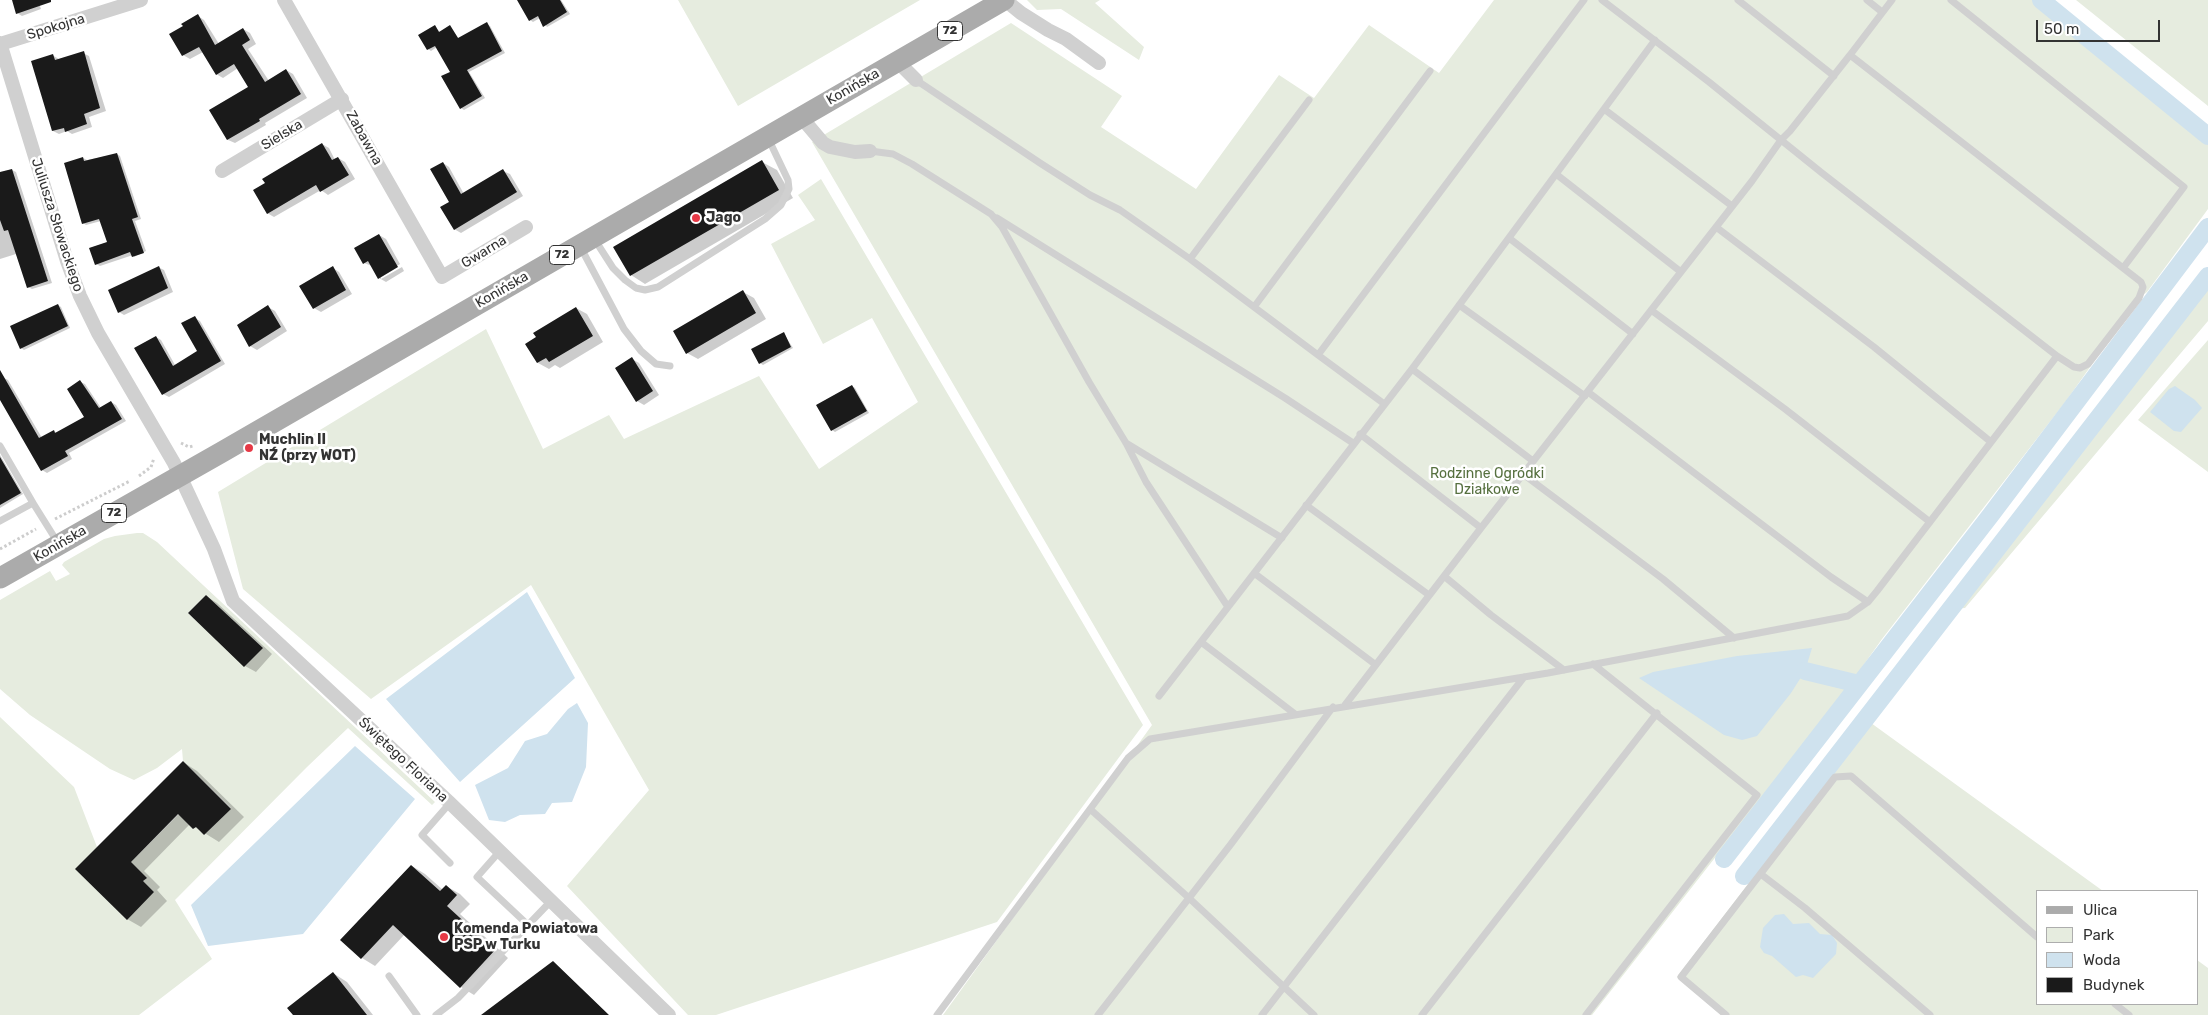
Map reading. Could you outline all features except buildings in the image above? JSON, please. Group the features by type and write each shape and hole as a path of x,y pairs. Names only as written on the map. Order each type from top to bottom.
{"main road":[{"name":"Konińska","path":"0,578 1004,0"}],"street":[{"name":"Spokojna","path":"0,44 141,0"},
{"name":"Zabawna","path":"284,0 442,277"},
{"path":"1004,0 1021,13 1066,39 1099,62"},
{"name":"Juliusza Słowackiego","path":"0,44 66,261 80,296 98,333 174,463 179,476"},
{"path":"897,61 916,80"},
{"name":"Sielska","path":"222,172 342,99"},
{"path":"801,117 823,143 830,147 856,152 870,150"},
{"name":"Gwarna","path":"442,277 526,227"},
{"name":"Świętego Floriana","path":"179,476 214,550 233,601 450,803 670,1015"}],"lane":[{"path":"1318,355 1584,0"},
{"path":"1602,0 2057,356 2074,367 2080,368 2088,364 2139,298 2143,286 2141,282 1850,55"},
{"path":"1738,0 1834,76"},
{"path":"1867,0 1882,12"},
{"path":"1345,705 1716,227 1781,140 1834,76 1892,0"},
{"path":"1951,0 2184,187 2123,268"},
{"path":"1159,696 1282,538 1383,403 1412,369 1655,40"},
{"path":"1254,307 1430,71"},
{"path":"916,80 1090,195 1120,210 1190,259 1383,403"},
{"path":"1190,259 1309,100"},
{"path":"1604,109 1732,206"},
{"path":"586,241 625,280 636,288 645,290 658,287 765,219 781,205 789,189 788,180 767,137"},
{"path":"870,150 893,154 912,164 1354,443"},
{"path":"1556,174 1681,272"},
{"path":"991,214 1002,227 1089,382 1126,443 1146,482 1228,607"},
{"path":"1716,227 1874,347 1991,442"},
{"path":"1509,238 1633,334"},
{"path":"586,241 624,330 641,351 656,364 670,366"},
{"path":"1459,305 1586,394 1831,577 1868,602"},
{"path":"1651,310 1785,409 1930,522"},
{"path":"937,1015 1128,758 1150,739 1564,670 1848,616 1868,602 2057,356"},
{"path":"1412,369 1534,461"},
{"path":"1360,434 1481,528"},
{"path":"1126,443 1282,538"},
{"path":"0,446 59,544"},
{"path":"1523,474 1662,579 1734,638"},
{"path":"0,521 33,503"},
{"path":"1306,505 1429,596"},
{"path":"1254,573 1376,665"},
{"path":"1444,576 1491,615 1564,670"},
{"path":"1201,642 1295,714"},
{"path":"1586,1015 1758,795 1594,664"},
{"path":"1262,1015 1524,677"},
{"path":"1098,1015 1333,707"},
{"path":"1422,1015 1657,713"},
{"path":"1726,1015 1681,977 1762,875 1835,777 1851,776 2036,936"},
{"path":"450,803 422,835 450,863"},
{"path":"1090,809 1189,898 1314,1015"},
{"path":"500,851 477,877 528,926"},
{"path":"1762,875 1805,908 1930,1015"},
{"path":"436,1015 458,998 551,901"},
{"path":"388,976 417,1015"},
{"path":"2116,1005 2128,1015"}],"green space":[{"path":"678,0 920,0 738,106"},
{"path":"1027,0 1100,0 1095,3 1144,47 1139,60 1061,9 1037,10"},
{"name":"Rodzinne Ogródki Działkowe","path":"1494,0 2032,0 2208,143 2208,209 2147,292 2139,298 2066,401 1882,639 1843,694 1592,1015 943,1015 1152,725 812,142 1011,23 1122,96 1101,127 1196,189 1279,75 1314,98 1369,25 1439,73"},
{"path":"2076,0 2208,0 2208,106"},
{"path":"821,179 1143,725 997,922 716,1015 688,1015 567,886 649,790 531,585 371,699 243,589 218,492 486,329 543,449 609,415 624,439 759,376 819,469 918,402 872,318 823,344 771,244 815,220 798,195"},
{"path":"2208,269 2208,321 1965,608 1940,610"},
{"path":"2208,340 2208,472 2138,420"},
{"path":"143,533 157,542 435,802 432,805 348,728 175,900 212,959 139,1015 0,1015 0,717 74,787 97,847 76,869 126,919 154,892 143,881 147,878 137,868 128,865 181,812 193,829 196,827 204,835 231,808 183,761 182,749 157,768 134,780 110,769 30,715 0,689 0,600 50,571 56,581 70,574 62,565 64,562 104,539","holes":["206,595 262,647 245,666 188,613"]},
{"path":"1871,723 2102,890 2036,890 2036,1005 2198,1005 2198,961 2208,968 2208,1015 1721,1015 1677,977"}],"water":[{"path":"2175,386 2195,400 2202,408 2181,432 2174,431 2150,412 2169,389"},
{"path":"527,592 575,678 460,782 386,699"},
{"path":"1812,648 1805,671 1791,693 1757,736 1742,740 1724,735 1639,678 1653,672 1737,656"},
{"path":"577,703 588,723 586,767 572,802 552,803 545,814 520,815 505,822 489,820 475,785 508,768 525,741 547,734 568,709"},
{"path":"355,746 415,799 303,934 208,946 191,905"},
{"path":"1784,914 1793,924 1809,923 1820,934 1832,935 1837,943 1836,954 1813,978 1803,975 1796,977 1772,956 1764,953 1760,947 1763,928 1775,915"}],"waterway":[{"path":"2041,0 2208,136"},
{"path":"1724,859 1990,516 2208,227"},
{"path":"1744,876 2208,276"},
{"path":"1805,671 1859,684"}],"place":[{"name":"Jago","path":"696,218"},
{"name":"Muchlin II NŹ (przy WOT)","path":"249,448"},
{"name":"Komenda Powiatowa PSP w Turku","path":"444,937"}]}
